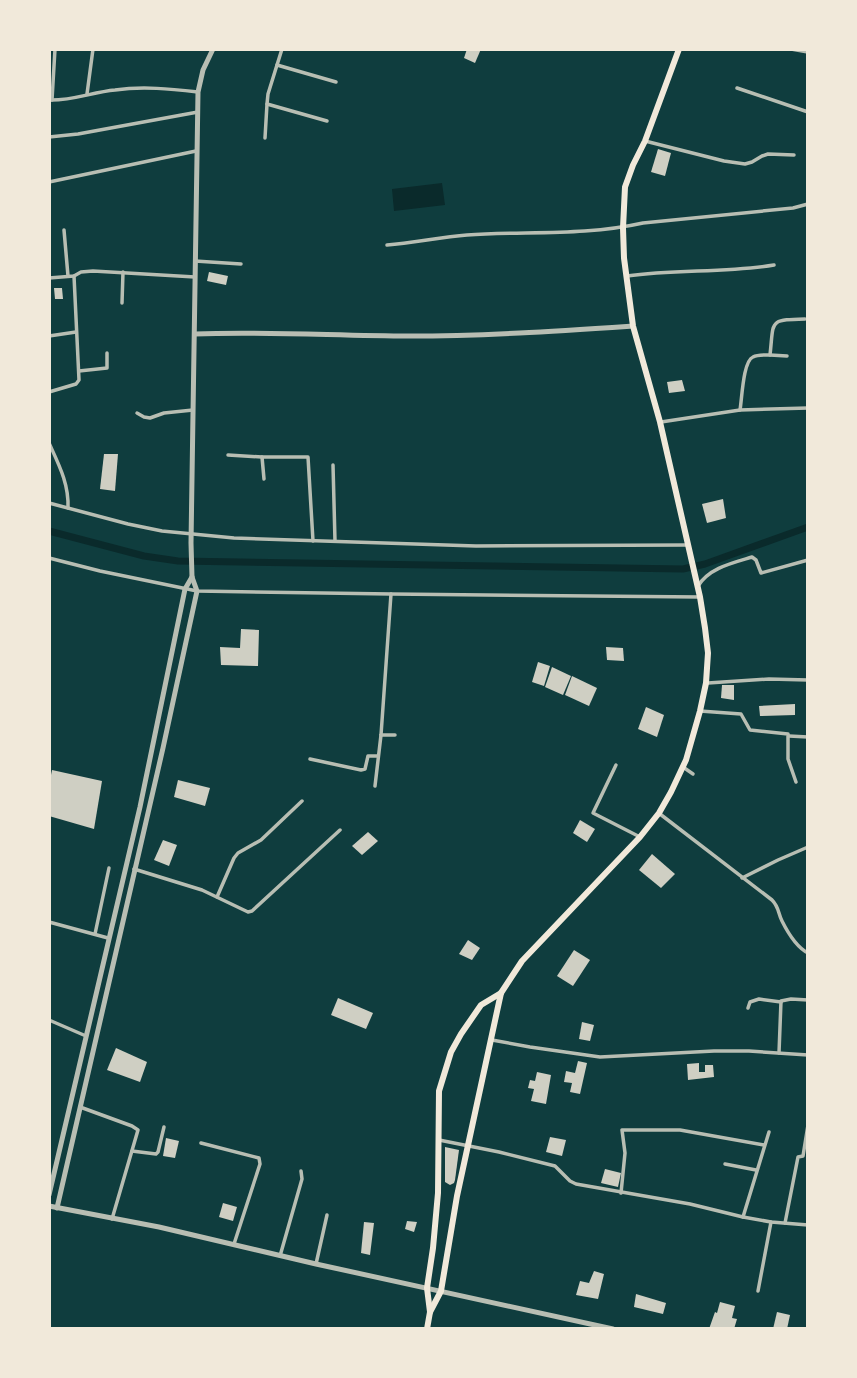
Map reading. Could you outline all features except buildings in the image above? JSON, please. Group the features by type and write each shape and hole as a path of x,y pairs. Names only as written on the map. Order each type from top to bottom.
{"highway":[{"path":"430,1311 441,1291 457,1196 501,993 522,961 640,837 659,813 683,767 706,683 708,653 700,597 660,422 633,326 623,228 625,187 679,49"},
{"path":"427,1328 430,1311 427,1288 438,1193 439,1091 451,1052 461,1034 481,1005 501,993"},
{"path":"481,1005 497,1014"}],"street":[{"path":"55,49 50,100 119,89 198,92"},
{"path":"87,94 93,49"},
{"path":"57,1208 197,590 192,577 191,535 198,92 203,70 213,49"},
{"path":"265,138 268,94 282,49"},
{"path":"792,49 808,52"},
{"path":"277,65 335,82"},
{"path":"737,88 808,112"},
{"path":"267,104 327,121"},
{"path":"49,137 198,112"},
{"path":"645,141 745,164 768,155 794,155"},
{"path":"49,180 198,150"},
{"path":"387,244 467,235 587,232 808,204"},
{"path":"64,230 68,276"},
{"path":"195,261 241,264"},
{"path":"627,276 774,265"},
{"path":"49,278 74,276 86,271 195,277"},
{"path":"122,303 123,272"},
{"path":"49,392 76,384 79,380 74,276"},
{"path":"770,355 773,326 777,321 805,319"},
{"path":"195,334 230,332 413,336 633,326"},
{"path":"49,336 76,332"},
{"path":"79,371 107,368 107,354"},
{"path":"740,410 749,360 752,357 770,355 787,356"},
{"path":"660,422 740,410 808,408"},
{"path":"137,414 150,418 193,410"},
{"path":"49,443 64,476 68,508"},
{"path":"228,455 309,458 313,541"},
{"path":"262,457 264,480"},
{"path":"333,464 335,541"},
{"path":"49,503 128,524 191,535 476,546 688,545"},
{"path":"698,587 705,576 712,572 752,557 761,573 808,560"},
{"path":"49,558 197,590 700,597"},
{"path":"49,1195 140,807 185,589 192,577"},
{"path":"375,786 391,594"},
{"path":"706,683 769,679 808,680"},
{"path":"700,711 741,713 750,730 808,737"},
{"path":"381,735 395,735"},
{"path":"789,736 788,759 796,782"},
{"path":"310,760 361,770 365,769 369,756 378,756"},
{"path":"616,765 593,813 640,837"},
{"path":"683,767 693,774"},
{"path":"216,897 238,853 261,840 302,801"},
{"path":"659,813 776,904 783,923 798,946 808,953"},
{"path":"134,869 202,890 244,911 252,911 340,830"},
{"path":"742,878 808,847"},
{"path":"94,934 109,868"},
{"path":"49,922 108,938"},
{"path":"748,1008 750,1002 757,1000 808,1000"},
{"path":"779,1053 781,1002"},
{"path":"49,1020 86,1036"},
{"path":"490,1039 600,1057 714,1051 808,1055"},
{"path":"80,1107 138,1130 112,1219"},
{"path":"785,1223 798,1157 803,1156 808,1125"},
{"path":"132,1151 157,1154 164,1127"},
{"path":"621,1193 625,1153 622,1130 680,1129 764,1145"},
{"path":"743,1217 769,1132"},
{"path":"439,1140 555,1166 573,1183 690,1204 743,1217 808,1225"},
{"path":"201,1143 260,1158 234,1244"},
{"path":"725,1164 756,1170"},
{"path":"280,1256 302,1179 301,1171"},
{"path":"49,1206 159,1227 613,1329"},
{"path":"316,1264 327,1215"},
{"path":"758,1291 771,1222"}],"water":[{"path":"442,183 445,205 394,211 392,189"}],"waterway":[{"path":"49,531 144,556 178,561 683,569 705,564 808,527"}]}
